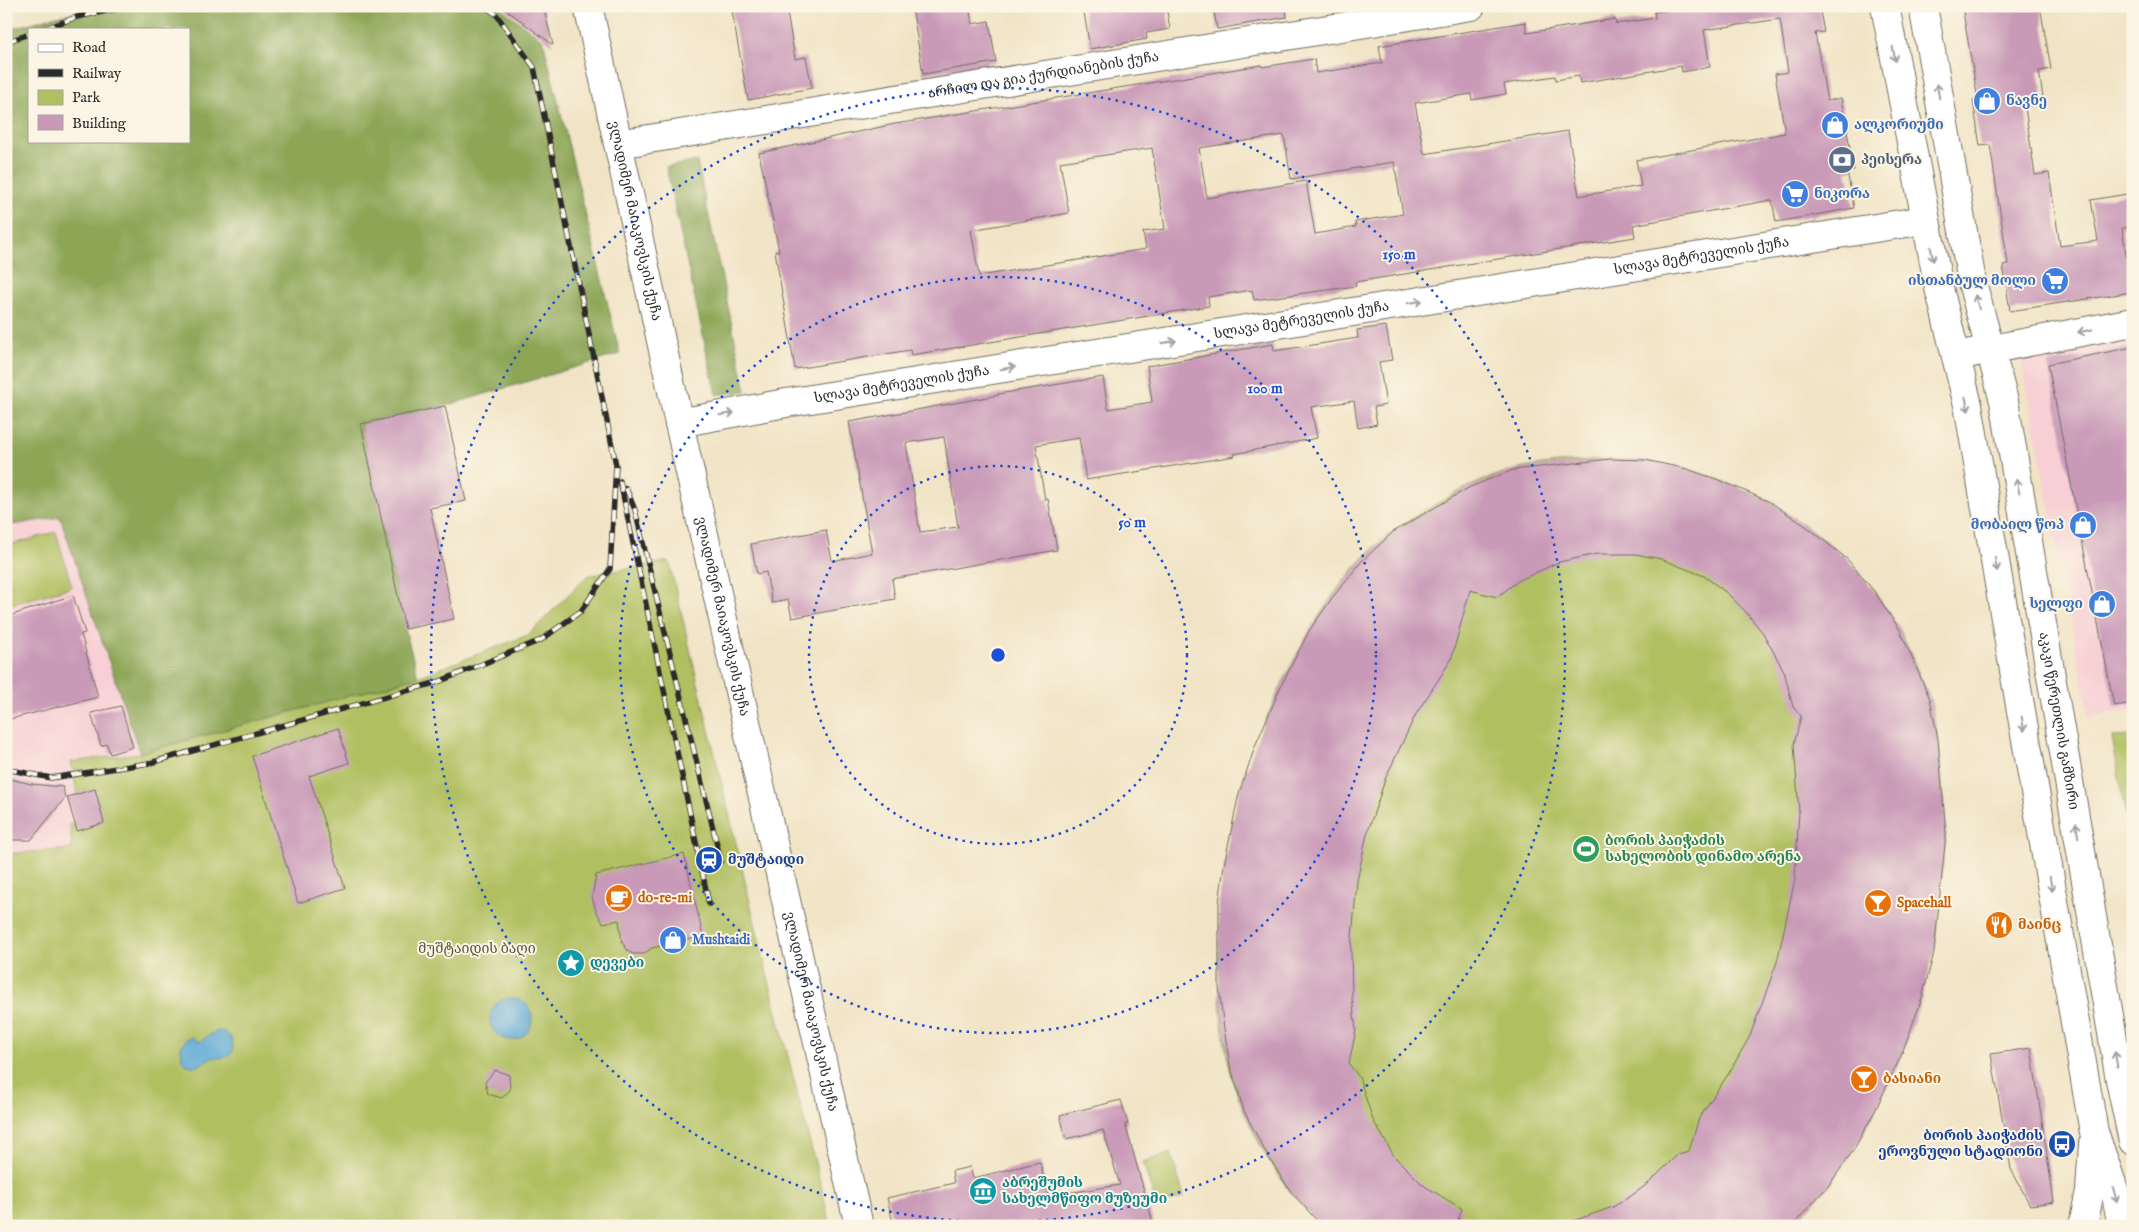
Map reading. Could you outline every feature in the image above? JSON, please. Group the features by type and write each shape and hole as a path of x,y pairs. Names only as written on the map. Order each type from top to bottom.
{"street":[{"name":"ვლადიმერ მაიაკოვსკის ქუჩა","path":"588,6 679,423 859,1226"},
{"name":"არჩილ და გია ქურდიანების ქუჩა","path":"618,144 1471,6"},
{"path":"1885,6 1939,288 1968,405 2094,1132 2116,1195 2122,1226"},
{"name":"აკაკი წერეთლის გამზირი","path":"1923,6 1972,282 2004,401 2118,1070 2133,1141"},
{"name":"სლავა მეტრეველის ქუჩა","path":"679,423 786,403 1925,220"},
{"path":"1956,356 2133,322"},
{"path":"2083,1226 2090,1190 2094,1132"}],"shaded area":[{"path":"2133,334 2133,710 2089,717 2022,362 2027,352"},
{"path":"60,517 140,753 71,762 83,817 72,850 6,854 6,526"}],"green space":[{"path":"107,6 498,6 543,40 620,354 445,406 361,424 405,629 418,677 140,753 60,517 6,526 6,30 57,16"},
{"path":"697,161 746,391 716,395 666,167"},
{"name":"ბორის პაიჭაძის სახელობის დინამო არენა","path":"1610,459 1687,469 1722,481 1770,502 1810,529 1847,559 1874,591 1900,630 1930,699 1938,739 1946,834 1934,953 1901,1056 1875,1111 1853,1151 1829,1185 1792,1226 1322,1226 1282,1180 1258,1142 1235,1086 1227,1057 1222,1027 1219,966 1223,885 1228,846 1236,809 1259,736 1293,662 1324,608 1349,574 1378,544 1394,531 1420,513 1452,495 1500,474 1551,464"},
{"path":"56,532 72,587 6,606 6,546"},
{"name":"მუშტაიდის ბაღი","path":"669,561 763,957 831,1226 6,1226 6,854 72,849 70,824 82,817 71,762 140,753 418,677 528,635 587,576"},
{"path":"2133,736 2133,857 2112,737"},
{"path":"1171,1153 1184,1197 1156,1205 1143,1162"}],"water":[{"path":"511,998 526,1004 532,1019 526,1034 511,1040 496,1034 490,1019 496,1004"},
{"path":"221,1031 228,1034 231,1039 233,1048 229,1056 209,1059 196,1067 187,1065 182,1060 181,1047 186,1039 193,1037 199,1042 215,1032"}],"building":[{"path":"501,6 543,6 553,45"},
{"path":"731,6 786,6 795,59 806,57 812,88 748,100"},
{"path":"912,6 969,6 972,24 989,21 996,62 923,74"},
{"path":"1083,6 1166,6 1170,29 1146,33 1147,39 1090,49"},
{"path":"1213,6 1286,6 1287,17 1217,29"},
{"path":"1671,6 1819,6 1824,32 1815,33 1827,101 1841,98 1854,170 1847,171 1854,208 1776,222 1772,200 1633,225 1635,237 1355,282 1356,286 1254,300 1252,290 1208,297 1209,306 911,355 910,350 795,369 775,251 779,251 759,153 895,124 1261,65 1262,67 1314,59 1316,73 1382,63 1379,46 1525,22 1527,33 1615,19 1616,24 1655,18 1654,12 1672,10","holes":["1780,19 1788,72 1775,74 1785,133 1636,160 1641,186 1579,196 1568,131 1424,154 1415,103 1471,94 1472,100 1506,94 1504,84 1555,76 1556,80 1579,76 1580,83 1681,66 1682,72 1710,67 1704,30","1284,135 1291,179 1394,162 1403,214 1355,222 1356,227 1315,234 1306,181 1207,198 1199,148","1152,148 1165,229 1143,232 1146,249 979,276 971,230 1069,213 1060,162"]},
{"path":"1962,6 2040,6 2051,69 2039,71 2044,104 2025,107 2035,175 2049,173 2060,246 2098,241 2091,200 2133,193 2133,227 2122,228 2132,292 2010,311 2003,265 2008,264 1990,145 1980,146 1973,100 1978,100"},
{"path":"1386,326 1392,360 1379,362 1386,405 1374,407 1377,424 1358,428 1354,401 1311,407 1317,438 1234,454 1235,456 1086,480 1079,438 1036,445 1045,500 1048,499 1057,550 892,579 895,599 792,618 788,600 772,603 766,572 757,574 751,544 826,530 832,561 872,553 849,422 998,394 1103,377 1108,409 1152,402 1147,366 1273,344 1274,351 1358,338 1357,330","holes":["944,437 958,527 920,532 906,443"]},
{"path":"2133,347 2133,703 2114,706 2048,364"},
{"path":"445,406 466,501 430,508 454,619 405,629 361,424"},
{"path":"1610,459 1645,460 1687,469 1722,481 1770,502 1810,529 1847,559 1874,591 1900,630 1930,699 1938,739 1946,834 1934,953 1921,1001 1901,1056 1875,1111 1853,1151 1829,1185 1792,1226 1567,1226 1567,1223 1613,1207 1631,1196 1649,1183 1678,1154 1689,1151 1699,1118 1729,1073 1750,1036 1777,962 1795,879 1799,812 1794,744 1801,716 1793,707 1784,671 1763,633 1727,593 1704,576 1661,559 1635,554 1597,554 1559,562 1518,581 1497,597 1470,590 1451,660 1416,714 1386,777 1367,834 1357,881 1351,948 1352,998 1356,1030 1349,1064 1359,1077 1373,1120 1394,1156 1423,1185 1462,1209 1456,1226 1322,1226 1291,1192 1267,1155 1244,1111 1230,1066 1223,1022 1219,987 1219,904 1224,865 1239,793 1256,744 1281,686 1309,631 1361,562 1393,532 1470,487 1513,470"},
{"path":"73,595 85,633 81,634 98,697 6,720 6,617"},
{"path":"121,706 133,747 110,754 107,744 101,746 91,713"},
{"path":"338,728 349,763 309,776 345,888 298,903 252,756"},
{"path":"6,778 31,784 63,787 65,798 31,840 6,840"},
{"path":"95,789 104,823 77,831 67,797"},
{"path":"684,854 703,936 652,948 643,954 633,954 628,951 622,942 619,920 603,923 596,911 592,897 596,875"},
{"path":"2031,1048 2054,1202 2030,1205 2011,1169 1991,1054"},
{"path":"495,1070 509,1075 510,1090 502,1098 488,1094 485,1082"},
{"path":"1121,1100 1128,1124 1125,1124 1154,1226 894,1226 887,1198 954,1183 952,1171 970,1167 973,1178 1040,1162 1048,1196 1120,1185 1103,1130 1066,1139 1060,1115"}],"railway":[{"path":"47,28 77,17 131,6"},
{"path":"6,769 51,778 150,763 438,682 541,640 581,611 610,569 616,465 534,67 496,14 484,6"},
{"path":"6,42 28,34"},
{"path":"620,481 709,904"},
{"path":"626,488 635,510 721,861"}],"place":[{"name":"ნავნე","path":"1987,101"},
{"name":"ალკორიუმი","path":"1835,125"},
{"name":"პეისერა","path":"1842,160"},
{"name":"ნიკორა","path":"1795,194"},
{"name":"ისთანბულ მოლი","path":"2055,281"},
{"name":"მობაილ წოპ","path":"2083,525"},
{"name":"სელფი","path":"2102,604"},
{"name":"ბორის პაიჭაძის სახელობის დინამო არენა","path":"1586,849"},
{"name":"მუშტაიდი","path":"709,860"},
{"name":"do-re-mi","path":"619,898"},
{"name":"Spacehall","path":"1878,903"},
{"name":"მაინც","path":"1999,925"},
{"name":"Mushtaidi","path":"673,940"},
{"name":"დევები","path":"571,963"},
{"name":"ბასიანი","path":"1864,1079"},
{"name":"ბორის პაიჭაძის ეროვნული სტადიონი","path":"2062,1144"},
{"name":"აბრეშუმის სახელმწიფო მუზეუმი","path":"983,1191"}]}
